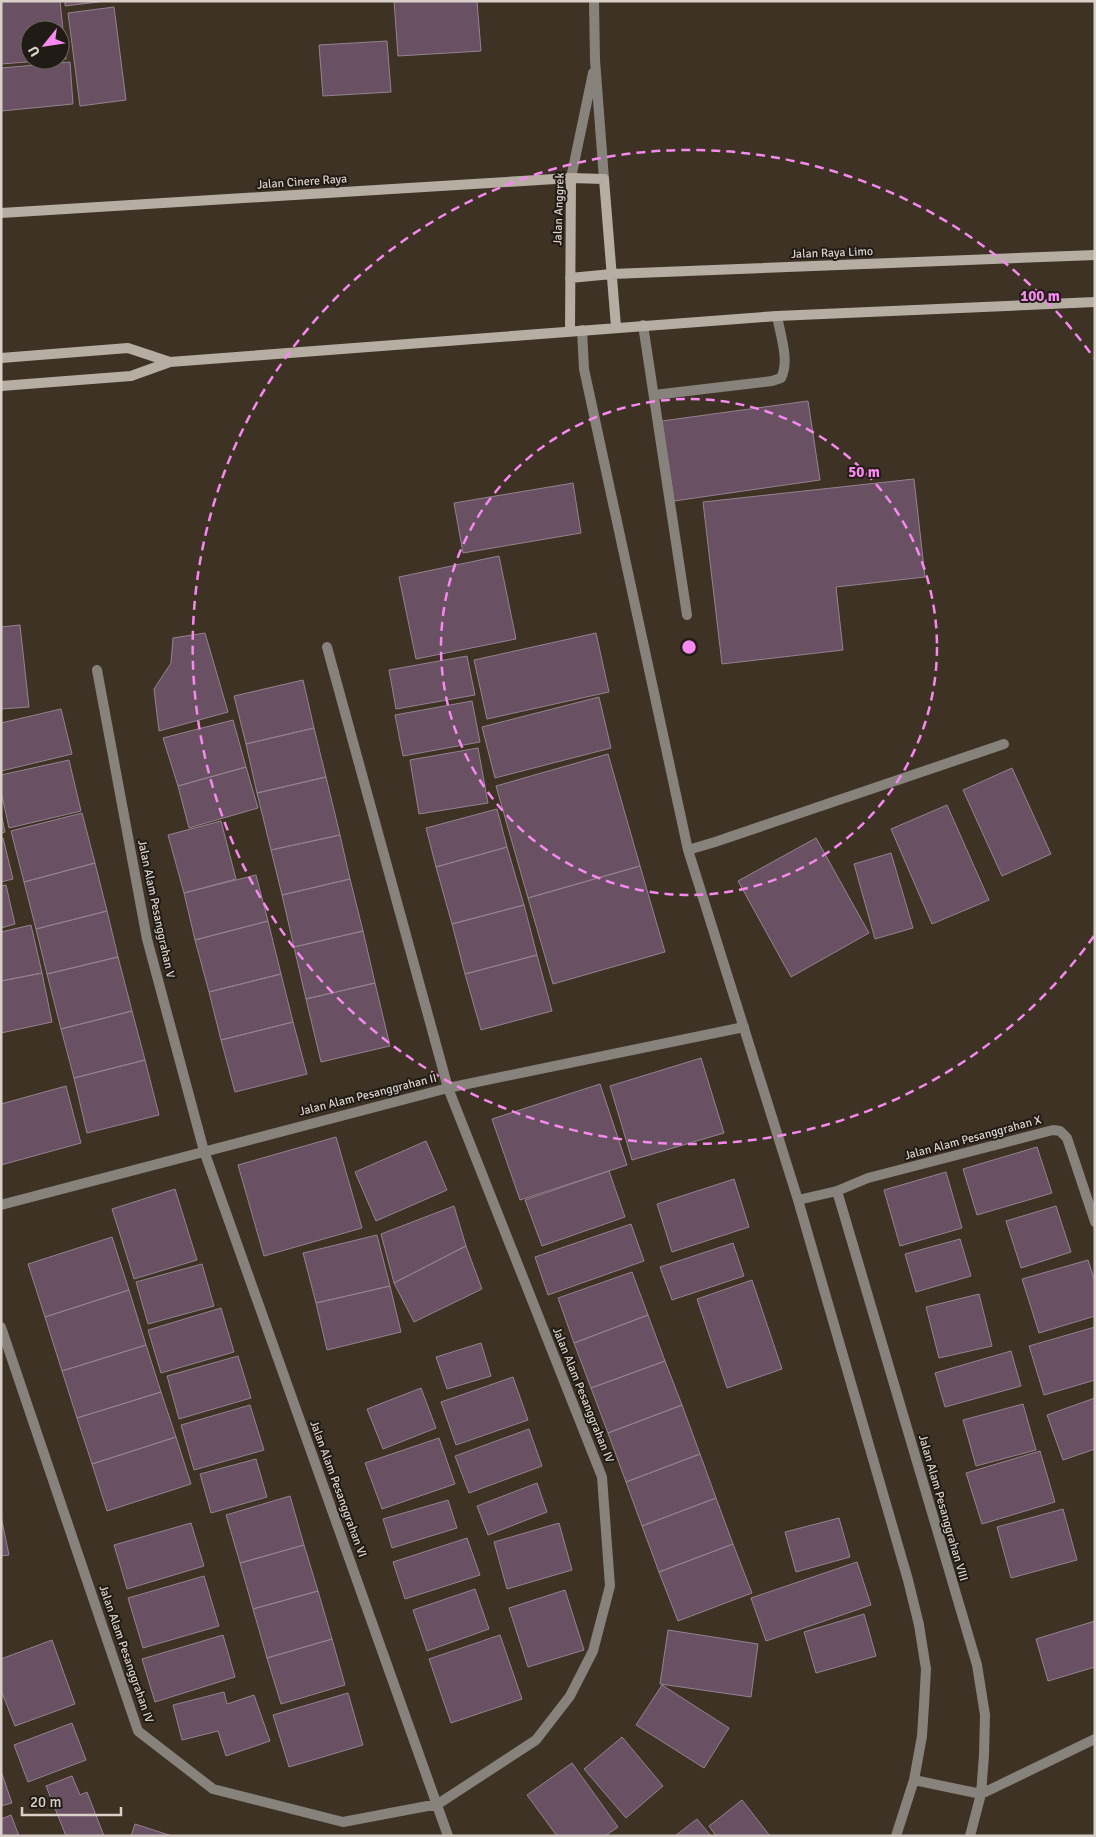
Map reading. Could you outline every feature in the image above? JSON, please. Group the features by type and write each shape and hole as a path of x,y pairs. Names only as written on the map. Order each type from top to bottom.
{"main road":[{"name":"Jalan Cinere Raya","path":"1,214 571,178 604,179"},
{"name":"Jalan Anggrek","path":"570,331 571,178"},
{"name":"Jalan Anggrek","path":"604,179 616,327"},
{"name":"Jalan Raya Limo","path":"570,278 612,274 1095,255"},
{"path":"1,386 131,376 170,362 616,327 777,316 1095,302"},
{"path":"1,358 128,348 170,362"}],"street":[{"name":"Jalan Anggrek","path":"594,1 595,60 604,179"},
{"name":"Jalan Anggrek","path":"571,178 595,60"},
{"path":"654,395 772,381 781,378 784,372 784,354 777,316"},
{"path":"643,325 687,615"},
{"path":"582,330 584,369 688,850 798,1200 906,1571 919,1625 926,1670 922,1736 914,1780 896,1836"},
{"name":"Jalan Alam Pesanggrahan IV","path":"1,1326 138,1731 213,1789 343,1822 438,1804 536,1740 570,1696 593,1651 610,1586 602,1477 448,1088 327,647"},
{"name":"Jalan Alam Pesanggrahan V","path":"97,670 147,939 204,1151"},
{"path":"688,850 1004,744"},
{"name":"Jalan Alam Pesanggrahan II","path":"1,1205 448,1088 744,1027"},
{"name":"Jalan Alam Pesanggrahan X","path":"798,1200 837,1192 868,1178 1053,1130 1060,1131 1067,1138 1095,1222"},
{"name":"Jalan Alam Pesanggrahan VI","path":"204,1151 448,1836"},
{"name":"Jalan Alam Pesanggrahan VIII","path":"837,1192 977,1665 985,1715 981,1794 970,1836"},
{"path":"914,1780 981,1794 1095,1739"}],"building":[{"path":"1,1 60,1 62,20 20,20 20,63 1,64"},
{"path":"65,1 106,1 65,6"},
{"path":"394,1 477,1 481,51 398,56"},
{"path":"114,7 126,100 80,106 68,13"},
{"path":"387,41 391,92 323,96 319,45"},
{"path":"70,62 73,104 1,111 1,68 20,66 20,70 70,70"},
{"path":"808,401 820,480 674,501 662,421"},
{"path":"914,479 925,577 836,587 843,650 722,664 703,502"},
{"path":"573,483 581,533 463,553 454,503"},
{"path":"499,556 516,639 416,659 399,577"},
{"path":"20,625 29,707 1,709 1,627"},
{"path":"205,633 228,712 159,731 154,689 171,663 173,638"},
{"path":"596,633 609,692 487,719 474,660"},
{"path":"467,656 475,695 396,709 389,670"},
{"path":"303,680 314,728 246,744 234,696"},
{"path":"599,697 611,748 495,778 482,727"},
{"path":"472,701 480,742 403,756 395,715"},
{"path":"61,709 72,754 1,771 1,723"},
{"path":"233,720 246,767 178,786 163,738"},
{"path":"314,728 326,777 257,793 246,744"},
{"path":"478,748 488,803 419,814 410,760"},
{"path":"608,754 640,866 528,898 496,786"},
{"path":"69,760 81,811 9,828 1,791 1,775"},
{"path":"246,767 258,808 189,828 178,786"},
{"path":"1012,768 1051,854 1002,876 963,790"},
{"path":"326,777 340,835 271,850 257,793"},
{"path":"947,805 989,900 932,924 891,829"},
{"path":"497,809 507,847 436,867 426,828"},
{"path":"1,813 5,832 1,833"},
{"path":"82,813 95,863 24,882 11,831"},
{"path":"221,821 236,879 184,893 168,835"},
{"path":"340,835 350,879 282,895 271,850"},
{"path":"1,838 3,838 13,879 1,882"},
{"path":"816,838 869,933 791,977 738,881"},
{"path":"507,847 524,905 452,924 436,867"},
{"path":"891,853 913,928 875,939 854,864"},
{"path":"95,863 107,911 36,929 24,882"},
{"path":"640,866 665,952 553,984 528,898"},
{"path":"256,875 268,921 195,940 184,893"},
{"path":"350,879 363,931 294,947 282,895"},
{"path":"6,885 15,924 1,928 1,886"},
{"path":"524,905 537,955 465,974 452,924"},
{"path":"107,911 118,957 47,974 36,929"},
{"path":"268,921 281,974 209,992 195,940"},
{"path":"31,925 42,973 1,981 1,932"},
{"path":"363,931 375,983 306,999 294,947"},
{"path":"537,955 552,1011 481,1030 465,974"},
{"path":"118,957 132,1011 61,1029 47,974"},
{"path":"42,973 52,1022 1,1033 1,981"},
{"path":"281,974 293,1022 221,1040 209,992"},
{"path":"375,983 390,1046 321,1062 306,999"},
{"path":"132,1011 145,1060 74,1078 61,1029"},
{"path":"293,1022 307,1074 235,1092 221,1040"},
{"path":"701,1058 724,1133 632,1160 610,1086"},
{"path":"145,1060 159,1115 87,1133 74,1078"},
{"path":"600,1084 627,1165 520,1200 492,1119"},
{"path":"66,1086 81,1143 1,1165 1,1104"},
{"path":"336,1137 362,1228 264,1256 238,1165"},
{"path":"426,1141 447,1190 376,1221 355,1172"},
{"path":"1037,1147 1052,1193 977,1215 963,1169"},
{"path":"609,1171 625,1217 542,1246 525,1200"},
{"path":"946,1172 962,1228 900,1246 884,1190"},
{"path":"734,1179 749,1227 672,1252 657,1204"},
{"path":"175,1189 197,1260 134,1279 112,1209"},
{"path":"454,1206 466,1246 394,1283 381,1234"},
{"path":"1056,1206 1071,1252 1021,1268 1006,1221"},
{"path":"631,1224 644,1261 548,1295 535,1257"},
{"path":"377,1235 390,1286 316,1303 303,1253"},
{"path":"112,1237 129,1290 45,1317 28,1264"},
{"path":"960,1239 971,1276 916,1292 905,1254"},
{"path":"733,1243 744,1276 672,1300 660,1267"},
{"path":"466,1246 482,1289 414,1322 394,1283"},
{"path":"1088,1260 1095,1282 1095,1316 1039,1333 1022,1279"},
{"path":"202,1264 214,1306 148,1324 136,1282"},
{"path":"632,1272 648,1315 574,1343 558,1298"},
{"path":"752,1280 782,1369 727,1388 697,1299"},
{"path":"390,1286 401,1332 327,1350 316,1303"},
{"path":"129,1290 146,1345 62,1371 45,1317"},
{"path":"979,1294 992,1346 939,1358 926,1307"},
{"path":"221,1308 234,1352 161,1373 148,1330"},
{"path":"648,1315 665,1361 591,1388 574,1343"},
{"path":"1095,1327 1095,1380 1044,1395 1029,1346"},
{"path":"481,1343 491,1376 447,1389 436,1357"},
{"path":"146,1345 161,1392 77,1418 62,1371"},
{"path":"1011,1351 1021,1386 945,1407 935,1373"},
{"path":"238,1356 251,1398 179,1419 167,1376"},
{"path":"665,1361 682,1405 608,1433 591,1388"},
{"path":"513,1377 528,1420 456,1445 441,1402"},
{"path":"421,1388 436,1428 383,1449 367,1409"},
{"path":"161,1392 176,1437 92,1464 77,1418"},
{"path":"1095,1398 1095,1449 1063,1460 1047,1415"},
{"path":"1023,1404 1036,1450 976,1466 963,1420"},
{"path":"250,1405 264,1450 194,1470 181,1425"},
{"path":"682,1405 700,1454 626,1482 608,1433"},
{"path":"529,1429 542,1466 469,1493 455,1456"},
{"path":"176,1437 191,1484 107,1511 92,1464"},
{"path":"439,1438 455,1484 382,1509 365,1463"},
{"path":"1040,1451 1055,1502 982,1524 966,1473"},
{"path":"700,1454 716,1498 642,1526 626,1482"},
{"path":"256,1459 267,1497 211,1513 200,1474"},
{"path":"537,1483 547,1512 488,1535 477,1506"},
{"path":"290,1496 304,1545 240,1563 226,1515"},
{"path":"716,1498 733,1544 659,1572 642,1526"},
{"path":"448,1500 457,1528 392,1548 383,1519"},
{"path":"1063,1509 1077,1560 1011,1578 997,1527"},
{"path":"1,1516 9,1555 1,1556"},
{"path":"839,1518 850,1557 796,1572 785,1532"},
{"path":"191,1523 204,1566 127,1589 114,1545"},
{"path":"559,1523 572,1570 507,1589 494,1542"},
{"path":"467,1538 480,1575 405,1599 393,1562"},
{"path":"733,1544 752,1593 678,1621 659,1572"},
{"path":"304,1545 318,1591 253,1609 240,1563"},
{"path":"857,1562 871,1605 766,1641 751,1598"},
{"path":"204,1576 219,1626 143,1648 128,1598"},
{"path":"475,1589 489,1629 427,1651 413,1610"},
{"path":"565,1590 584,1650 528,1667 509,1608"},
{"path":"318,1591 332,1639 267,1658 253,1609"},
{"path":"864,1614 876,1656 816,1673 804,1632"},
{"path":"1095,1621 1095,1667 1048,1681 1036,1639"},
{"path":"668,1630 758,1644 751,1697 660,1684"},
{"path":"223,1635 235,1677 155,1702 142,1659"},
{"path":"500,1635 522,1699 451,1723 429,1659"},
{"path":"332,1639 345,1685 281,1704 267,1658"},
{"path":"52,1640 75,1704 15,1726 1,1690 1,1659"},
{"path":"662,1685 729,1728 704,1768 636,1725"},
{"path":"224,1692 227,1704 254,1695 270,1741 226,1756 218,1731 182,1740 173,1705"},
{"path":"348,1693 363,1745 289,1767 273,1715"},
{"path":"72,1723 86,1760 28,1782 14,1745"},
{"path":"622,1737 663,1786 626,1818 584,1769"},
{"path":"572,1763 618,1827 605,1836 557,1836 527,1795"},
{"path":"1,1771 12,1803 1,1806"},
{"path":"72,1776 80,1795 87,1792 104,1836 66,1836 46,1786"},
{"path":"742,1800 770,1836 716,1836 709,1826"},
{"path":"11,1815 19,1836 1,1836 1,1819"},
{"path":"697,1819 711,1836 675,1836"},
{"path":"135,1824 172,1836 131,1836"}]}
